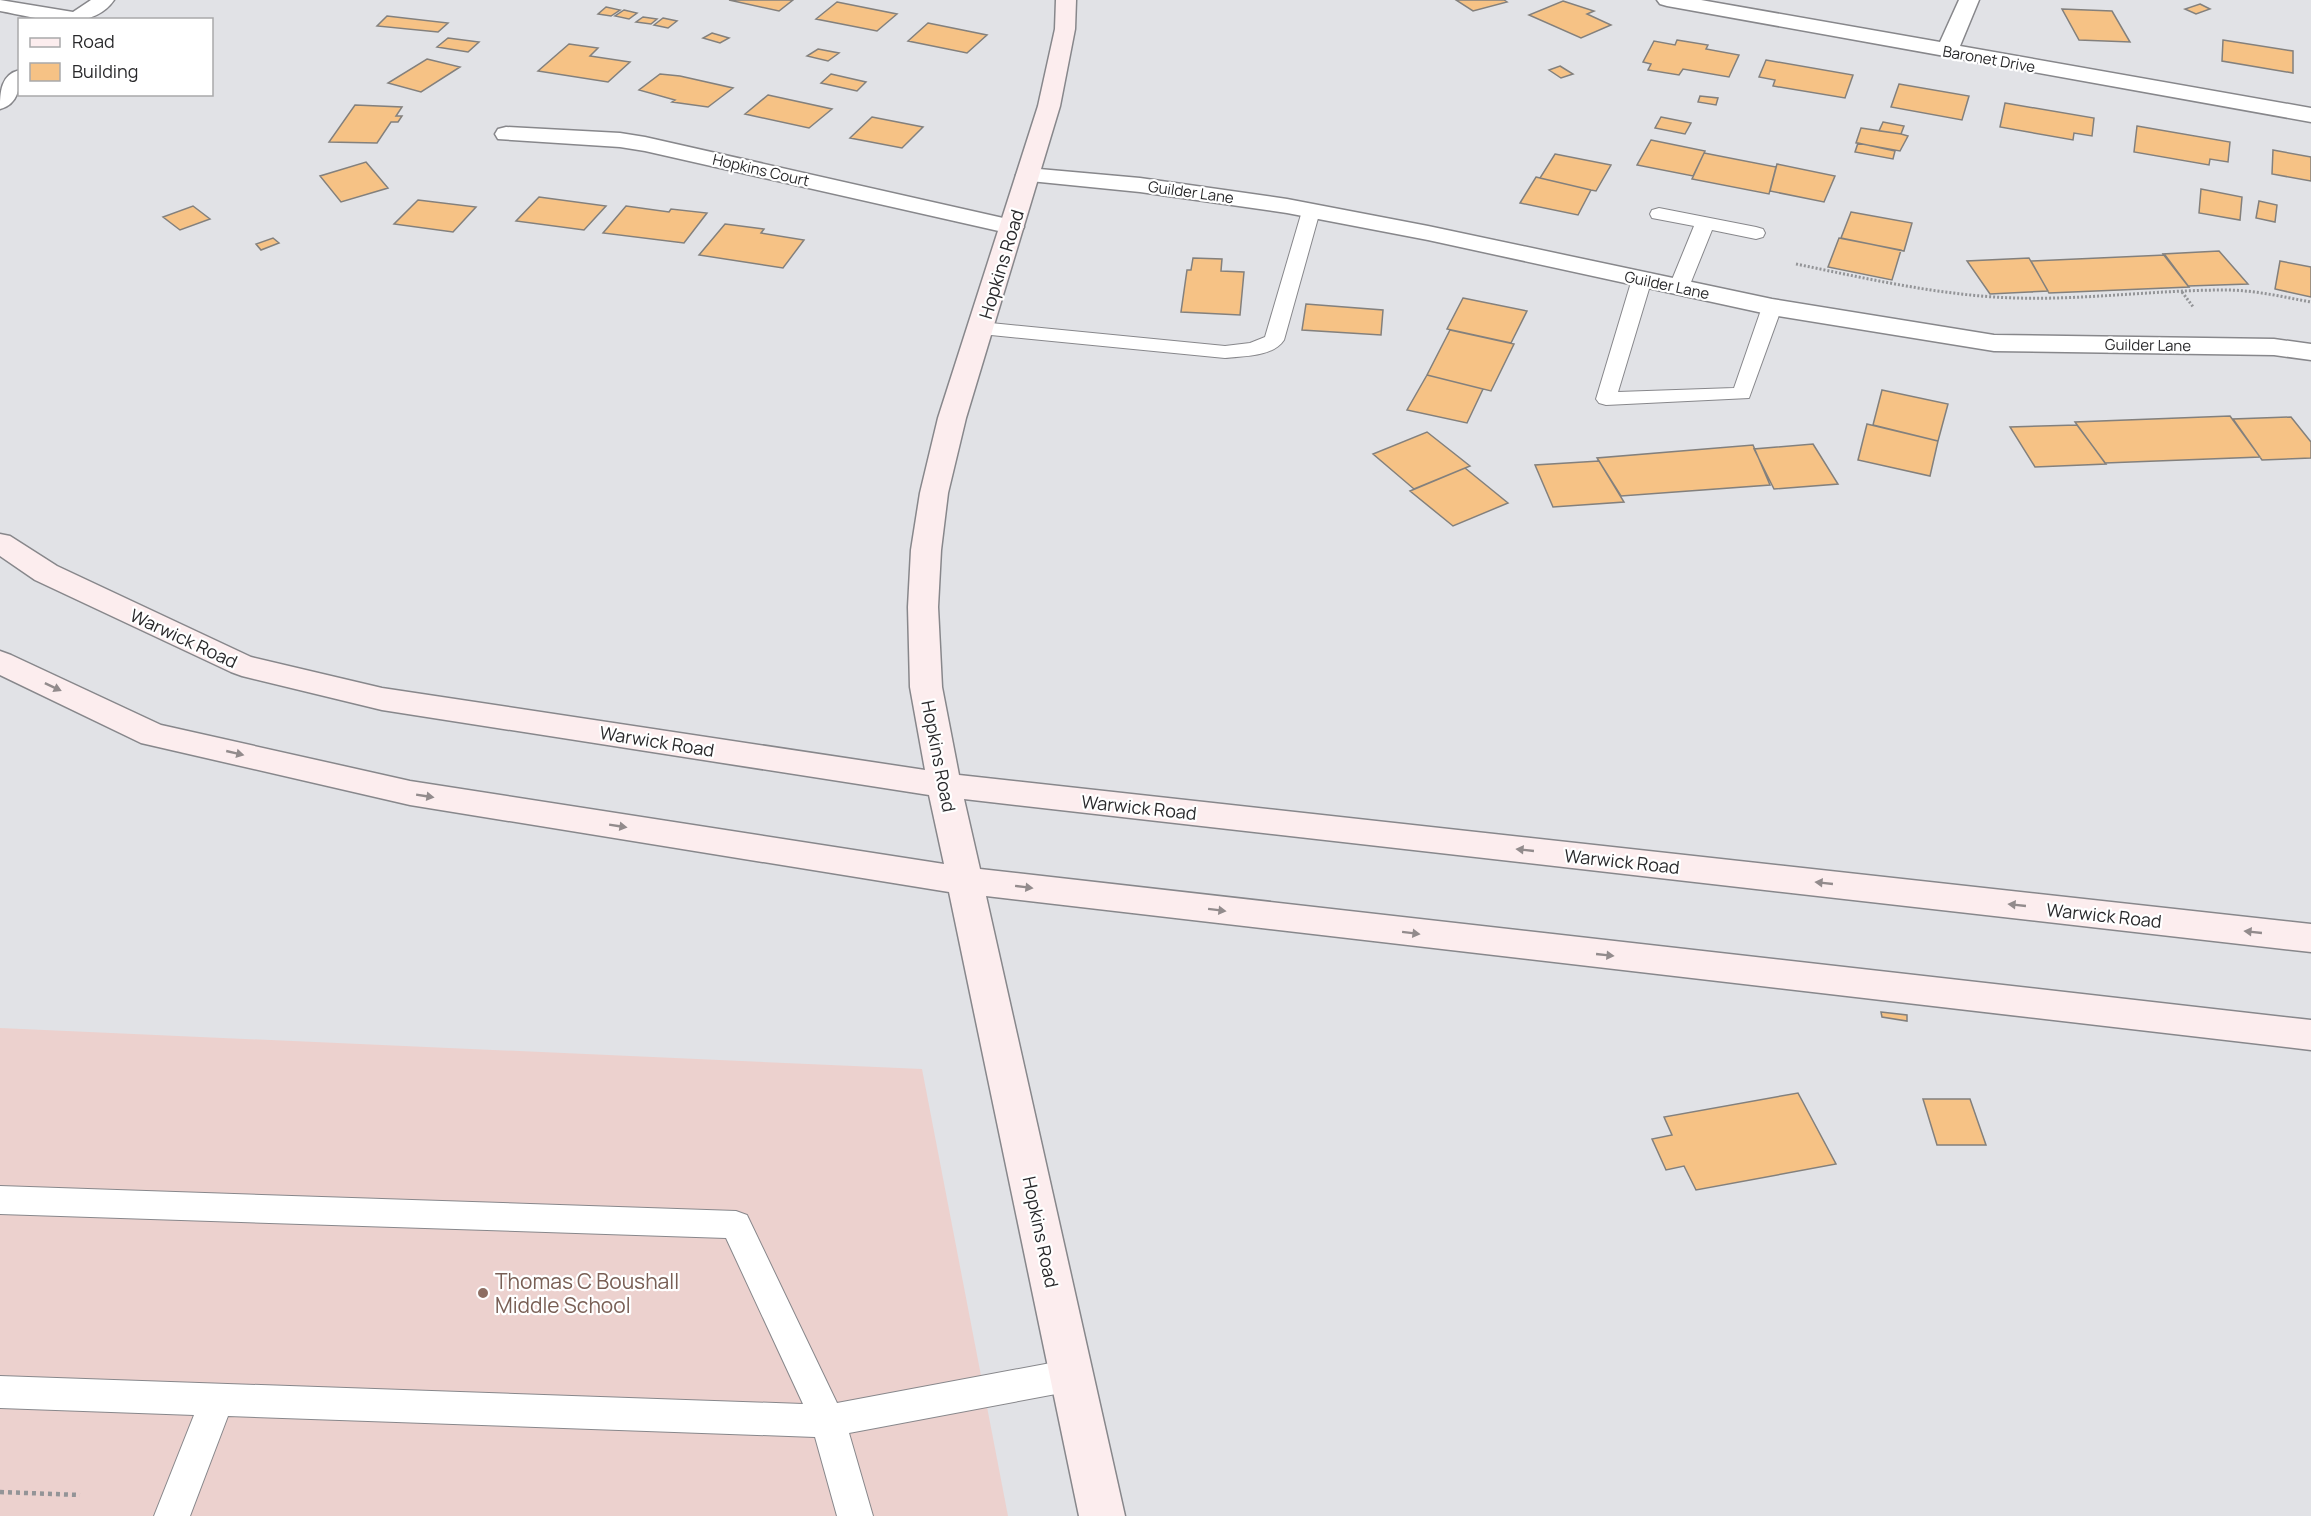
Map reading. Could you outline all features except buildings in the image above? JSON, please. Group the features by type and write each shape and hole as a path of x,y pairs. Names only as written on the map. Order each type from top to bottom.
{"main road":[{"name":"Hopkins Road","path":"1066,0 1065,29 1049,106 940,461 926,550 923,607 926,687 944,785 1102,1516"},
{"name":"Warwick Road","path":"0,543 46,573 242,665 382,699 944,785 2311,938"},
{"path":"0,662 153,735 410,794 966,881 2311,1035"}],"street":[{"path":"77,18 104,0"},
{"name":"Baronet Drive","path":"1667,0 2311,115"},
{"path":"1947,51 1969,0"},
{"path":"0,5 71,18"},
{"path":"0,102 18,79"},
{"name":"Hopkins Court","path":"506,134 620,140 645,144 1012,227"},
{"name":"Guilder Lane","path":"1028,175 1140,185 1311,211 1428,233 1772,307 1994,343 2274,347 2311,352"}],"lane":[{"path":"981,328 1050,337 1224,352 1254,350 1274,340 1311,211"},
{"path":"1659,214 1756,233"},
{"path":"1679,287 1705,223"},
{"path":"1642,279 1606,399 1742,394 1772,307"},
{"path":"0,1200 736,1225 828,1421 855,1516"},
{"path":"0,1392 828,1421 1071,1375"},
{"path":"172,1516 217,1400"}],"path":[{"path":"1796,264 1897,285 1980,296 2017,298 2181,292 2259,292 2311,302"},
{"path":"2181,292 2200,315"},
{"path":"0,1492 80,1495"}],"shaded area":[{"name":"Thomas C Boushall Middle School","path":"0,1028 922,1069 1008,1516 0,1516"}],"place":[{"name":"Thomas C Boushall Middle School","path":"483,1293"}]}
